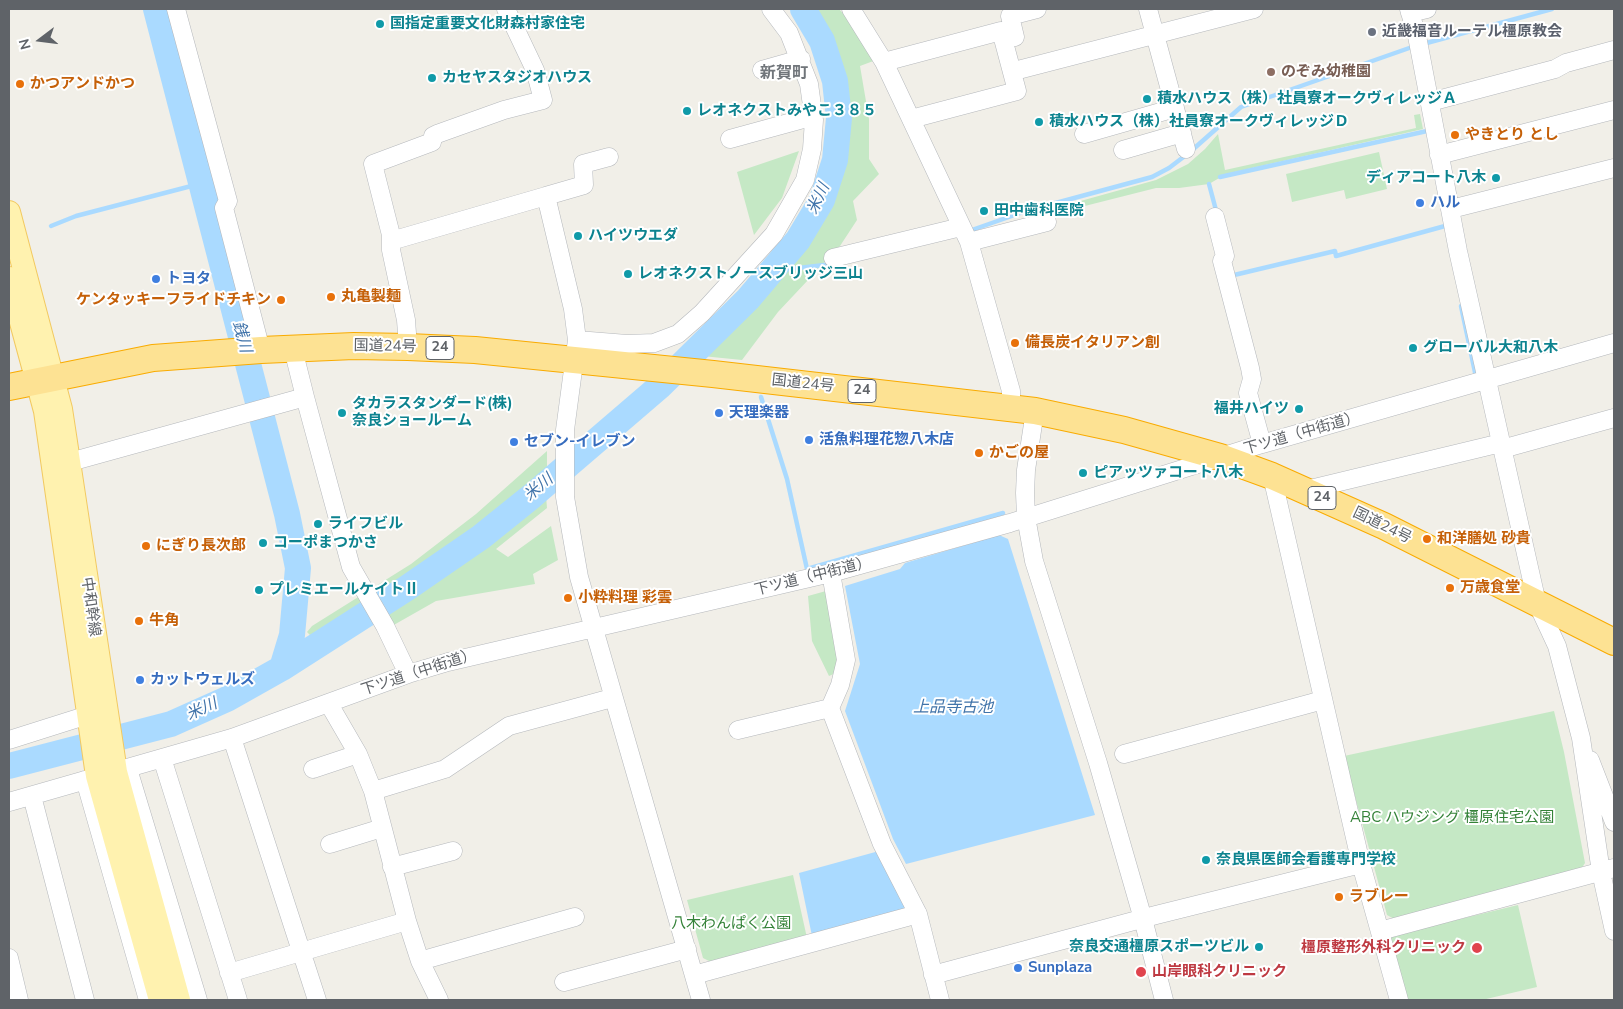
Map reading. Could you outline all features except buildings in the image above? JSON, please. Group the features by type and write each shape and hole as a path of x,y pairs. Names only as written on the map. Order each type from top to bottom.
{"highway":[{"name":"国道24号","path":"9,387 153,358 259,350 408,346 475,350 575,350 622,366 713,374 1023,409 1124,430 1220,457 1272,476 1384,526 1614,642"}],"main road":[{"name":"中和幹線","path":"9,212 47,379 70,462 94,716"},
{"name":"中和幹線","path":"9,278 47,379 45,411 94,716 106,771 136,883 160,1000"},
{"name":"中和幹線","path":"136,883 179,1000"}],"street":[{"path":"176,9 228,201 224,208 259,350"},
{"path":"408,346 406,320 391,250 391,241 373,164 432,142 433,136 437,134 504,110 543,100 535,70 506,9"},
{"path":"575,350 654,343 678,334 702,313 774,234 805,180 812,149 814,116 809,84 801,59 789,33 771,9"},
{"path":"851,9 884,62 965,235 1011,391 1023,409 1026,517 1034,561 1098,763 1164,1000"},
{"path":"1016,37 1010,16 1037,9"},
{"path":"1123,150 1184,141 1148,9"},
{"path":"1018,70 1254,9"},
{"path":"1428,9 1410,11 1430,102 1439,155 1537,603 1557,646 1581,738 1608,870 1614,931"},
{"path":"884,62 1001,31 1017,91 912,119"},
{"path":"1430,102 1555,69 1566,62 1614,50"},
{"path":"762,70 801,59"},
{"path":"1084,134 1175,108"},
{"path":"1439,155 1614,110"},
{"path":"730,139 814,116"},
{"path":"391,241 584,185 583,164 609,157"},
{"path":"1451,209 1614,168"},
{"path":"546,196 573,309 575,350 566,417 564,497 579,577 612,698 701,1000"},
{"path":"1215,217 1225,256 1222,261 1250,368 1252,379 1248,393 1262,444"},
{"path":"833,258 1047,222"},
{"name":"下ツ道（中街道）","path":"9,802 106,771 162,758 232,738 408,674 499,648 831,573 1010,523 1262,444 1488,381 1498,375 1614,343"},
{"path":"296,350 296,361 305,397 351,567 385,626 408,674"},
{"path":"70,462 305,397"},
{"path":"1306,490 1502,446 1614,418"},
{"path":"1272,476 1361,864 1399,1000"},
{"path":"831,573 846,660 840,685 830,708 882,844 918,914 940,1000"},
{"path":"373,791 445,770 509,726 612,698"},
{"path":"1124,754 1323,700"},
{"path":"329,704 358,754 373,791 407,921 420,962 438,1000"},
{"path":"738,730 830,708"},
{"path":"9,740 94,716"},
{"path":"232,738 317,1000"},
{"path":"1581,738 1614,822"},
{"path":"313,769 358,754"},
{"path":"162,758 238,1000"},
{"path":"106,771 148,1000"},
{"path":"106,771 198,1000"},
{"path":"32,796 85,1000"},
{"path":"330,844 382,828"},
{"path":"392,867 454,851"},
{"path":"933,975 1361,864"},
{"path":"1380,931 1608,870"},
{"path":"694,975 918,914"},
{"path":"420,962 575,917"},
{"path":"228,973 407,921"},
{"path":"564,982 687,949"},
{"path":"9,958 20,1000"}],"green space":[{"path":"810,9 839,9 858,30 876,60 860,66 869,119 869,159 879,174 853,201 857,220 840,246 778,312 742,360 702,356 721,339 806,238 823,208 838,170 845,135 841,90 824,27"},
{"path":"1420,114 1423,129 1226,174 1209,184 1179,188 1156,188 1061,212 1059,207 1156,180 1188,164 1218,134 1225,170 1416,128 1414,115"},
{"path":"799,151 782,198 754,235 737,172"},
{"path":"1379,152 1387,189 1346,199 1344,190 1292,202 1286,174"},
{"path":"547,451 547,474 467,542 338,625 310,635 307,632 312,626 411,564 476,514"},
{"path":"546,496 547,508 496,549 508,557 551,526 558,560 533,574 535,584 436,601 392,626 385,613 466,560"},
{"path":"826,591 838,672 829,676 812,641 808,596"},
{"name":"ABC ハウジング 橿原住宅公園","path":"1554,711 1564,752 1585,863 1579,872 1396,920 1387,915 1344,756"},
{"name":"八木わんぱく公園","path":"793,875 807,938 713,963 703,958 687,900"},
{"path":"1518,905 1537,987 1482,1000 1401,1000 1382,938"}],"water":[{"name":"上品寺古池","path":"999,535 1008,539 1095,815 906,864 893,839 845,711 860,664 845,586 900,569 905,563"},
{"path":"879,851 913,910 812,936 799,873"}],"waterway":[{"name":"銭川","path":"156,9 287,514 298,568 292,635 282,668"},
{"name":"米川","path":"9,766 171,724 227,699 282,668 407,588 481,537 532,496 659,387 748,299 798,240 822,200 835,160 839,118 835,81 822,41 803,9"},
{"path":"1423,44 1552,9"},
{"path":"969,231 1026,211 1152,177 1169,168 1190,152 1241,107 1415,46"},
{"path":"1220,177 1427,131"},
{"path":"51,226 76,216 203,183"},
{"path":"1209,184 1217,214"},
{"path":"1230,276 1335,251 1336,256 1445,226"},
{"path":"780,261 790,269 833,264"},
{"path":"1461,306 1476,377 1474,378"},
{"path":"761,397 787,479 807,569 1003,513"}],"place":[{"name":"国指定重要文化財森村家住宅","path":"380,24"},
{"name":"近畿福音ルーテル橿原教会","path":"1372,32"},
{"name":"のぞみ幼稚園","path":"1271,72"},
{"name":"カセヤスタジオハウス","path":"432,78"},
{"name":"かつアンドかつ","path":"20,84"},
{"name":"積水ハウス（株）社員寮オークヴィレッジＡ","path":"1147,99"},
{"name":"レオネクストみやこ３８５","path":"687,111"},
{"name":"積水ハウス（株）社員寮オークヴィレッジＤ","path":"1039,122"},
{"name":"やきとり とし","path":"1455,135"},
{"name":"ディアコート八木","path":"1496,178"},
{"name":"ハル","path":"1420,203"},
{"name":"田中歯科医院","path":"984,211"},
{"name":"ハイツウエダ","path":"578,236"},
{"name":"レオネクストノースブリッジ三山","path":"628,274"},
{"name":"トヨタ","path":"156,279"},
{"name":"丸亀製麺","path":"331,297"},
{"name":"ケンタッキーフライドチキン","path":"281,300"},
{"name":"備長炭イタリアン創","path":"1015,343"},
{"name":"グローバル大和八木","path":"1413,348"},
{"name":"福井ハイツ","path":"1299,409"},
{"name":"タカラスタンダード(株) 奈良ショールーム","path":"342,413"},
{"name":"天理楽器","path":"719,413"},
{"name":"活魚料理花惣八木店","path":"809,440"},
{"name":"セブン-イレブン","path":"514,442"},
{"name":"かごの屋","path":"979,453"},
{"name":"ピアッツァコート八木","path":"1083,473"},
{"name":"ライフビル","path":"318,524"},
{"name":"和洋膳処 砂貴","path":"1427,539"},
{"name":"コーポまつかさ","path":"263,543"},
{"name":"にぎり長次郎","path":"146,546"},
{"name":"万歳食堂","path":"1450,588"},
{"name":"プレミエールケイトⅡ","path":"259,590"},
{"name":"小粋料理 彩雲","path":"568,598"},
{"name":"牛角","path":"139,621"},
{"name":"カットウェルズ","path":"140,680"},
{"name":"奈良県医師会看護専門学校","path":"1206,860"},
{"name":"ラブレー","path":"1339,897"},
{"name":"奈良交通橿原スポーツビル","path":"1259,947"},
{"name":"橿原整形外科クリニック","path":"1477,948"},
{"name":"Sunplaza","path":"1018,968"},
{"name":"山岸眼科クリニック","path":"1141,972"}],"district":[{"name":"新賀町","path":"784,74"}]}
